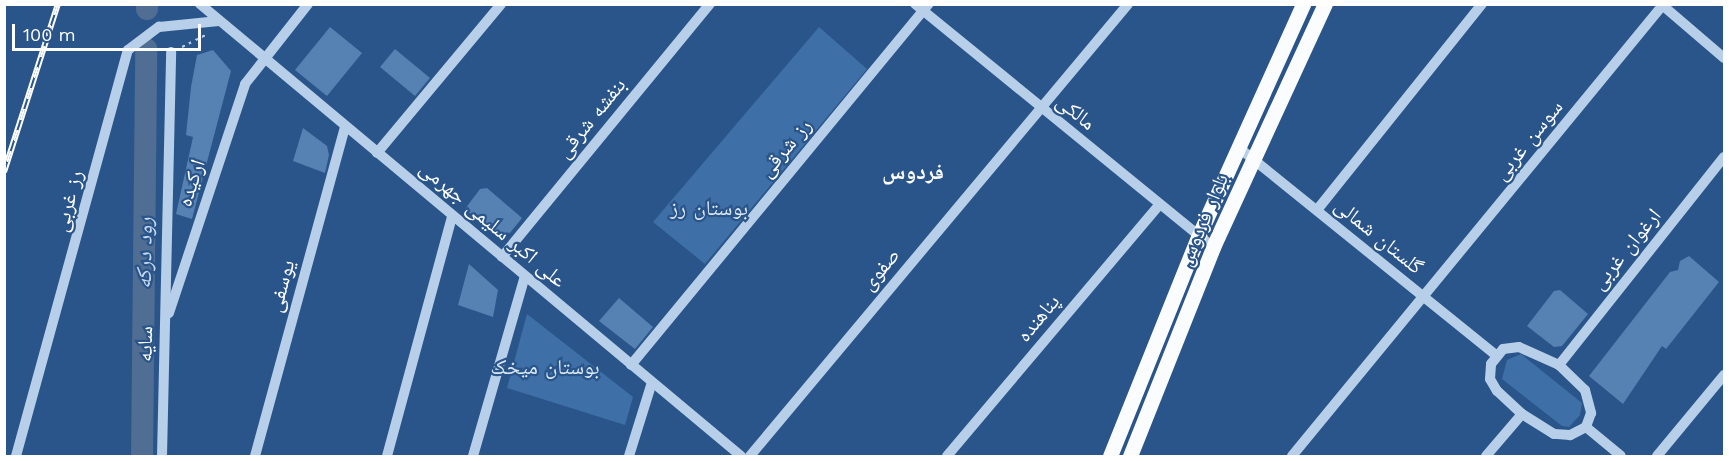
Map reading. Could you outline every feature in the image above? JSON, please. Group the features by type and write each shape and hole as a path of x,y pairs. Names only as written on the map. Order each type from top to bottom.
{"main road":[{"name":"بلوار فردوس","path":"1110,456 1198,237 1303,4"},
{"name":"بلوار فردوس","path":"1130,456 1213,247 1325,4"}],"street":[{"name":"علی اکبر سلیمی جهرمی","path":"200,4 741,456"},
{"name":"ارکیده","path":"165,324 245,84 263,58 308,4"},
{"path":"377,153 501,4"},
{"name":"بنفشه شرقی","path":"502,257 710,4"},
{"name":"صفوی","path":"750,456 1128,4"},
{"path":"1317,210 1482,4"},
{"path":"1661,5 1724,56"},
{"name":"سوسن غربی","path":"1292,456 1425,298 1661,5"},
{"name":"مالکی","path":"923,7 1040,107 1213,247"},
{"name":"رز شرقی","path":"631,365 923,7"},
{"name":"رز غربی","path":"16,456 128,50 159,27 222,23"},
{"name":"سایه","path":"162,456 171,52"},
{"name":"یوسفی","path":"255,456 345,127"},
{"name":"گلستان شمالی","path":"1238,147 1254,157 1496,355"},
{"name":"ارغوان غربی","path":"1558,365 1725,157"},
{"name":"پناهنده","path":"947,456 1159,205"},
{"path":"387,456 452,216"},
{"path":"473,456 525,276"},
{"path":"1519,347 1558,365 1577,380 1590,401 1587,427 1570,435 1554,434 1522,414 1492,384 1489,372 1496,355 1519,347"},
{"path":"1657,456 1725,375"},
{"path":"629,456 652,382"},
{"path":"1486,456 1522,414"},
{"path":"1587,427 1621,456"}],"path":[{"path":"171,52 222,23"}],"green space":[{"name":"بوستان رز","path":"819,27 867,69 705,264 653,222"},
{"name":"بوستان میخک","path":"527,314 633,397 625,425 507,388"},
{"path":"1521,354 1582,403 1580,415 1569,427 1562,426 1502,379 1507,360"}],"building":[{"path":"330,27 362,53 327,96 295,70"},
{"path":"395,49 430,78 415,96 380,67"},
{"path":"213,50 231,71 192,219 176,214 193,137 186,135 191,87 197,55"},
{"path":"303,128 327,146 329,155 325,173 293,161"},
{"path":"487,188 522,218 509,234 497,236 465,209 480,189"},
{"path":"1689,256 1719,282 1666,349 1662,346 1623,404 1589,376 1670,272 1678,270 1680,261"},
{"path":"469,264 498,290 493,317 458,305"},
{"path":"1560,290 1588,314 1562,346 1554,347 1527,326 1554,291"},
{"path":"619,298 653,327 635,349 599,321"}],"waterway":[{"name":"رود درکه","path":"147,4 147,9"},
{"name":"رود درکه","path":"142,456 146,49"}],"railway":[{"path":"4,172 58,4"}],"district":[{"name":"فردوس","path":"913,172"}]}
